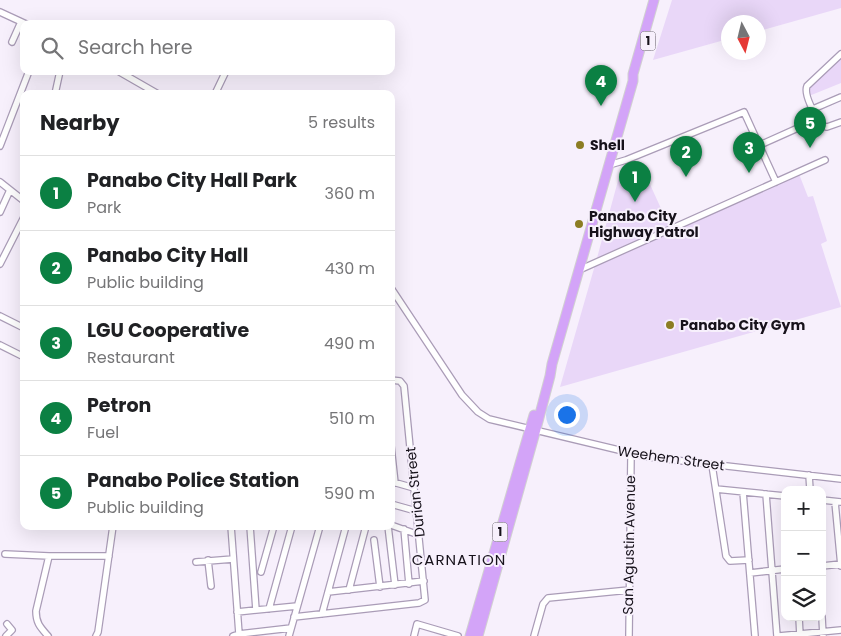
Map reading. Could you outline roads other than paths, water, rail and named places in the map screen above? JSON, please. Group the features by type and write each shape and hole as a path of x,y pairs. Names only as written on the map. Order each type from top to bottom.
{"highway":[{"name":"1","path":"470,636 484,600 550,376 654,0"},
{"name":"1","path":"633,81 638,75 660,0"},
{"name":"1","path":"478,636 484,600"}],"street":[{"path":"0,12 20,21"},
{"path":"12,42 20,29"},
{"path":"841,54 806,88 806,93 818,119 825,128 841,122"},
{"path":"22,90 27,75"},
{"path":"56,90 59,75"},
{"path":"125,75 151,90"},
{"path":"217,90 224,75"},
{"path":"0,146 20,94"},
{"path":"813,108 841,97"},
{"path":"609,166 744,112 776,182"},
{"path":"760,145 818,119"},
{"path":"579,270 826,160"},
{"path":"0,182 20,198"},
{"path":"0,212 10,190"},
{"path":"0,264 2,255 20,224"},
{"name":"Weehem Street","path":"395,294 471,406 489,419 631,454 841,478"},
{"path":"0,316 20,326"},
{"path":"0,345 20,355"},
{"name":"Durian Street","path":"322,614 419,603 426,598 404,386 400,382 395,381"},
{"name":"San Agustin Avenue","path":"629,636 631,454"},
{"path":"712,464 726,556 730,561 749,560"},
{"path":"809,475 810,486"},
{"path":"395,483 414,488"},
{"path":"716,489 781,496"},
{"path":"743,492 755,636"},
{"path":"766,494 778,636 823,634 841,630"},
{"path":"826,566 841,564 838,502"},
{"path":"395,505 416,511"},
{"path":"395,527 404,528 419,535"},
{"path":"404,528 409,584"},
{"path":"96,636 112,530"},
{"path":"231,530 237,612 236,635 292,628"},
{"path":"250,530 256,610"},
{"path":"261,572 273,530"},
{"path":"269,609 291,530"},
{"path":"289,636 319,530"},
{"path":"294,617 322,614 345,530"},
{"path":"349,590 365,530"},
{"path":"390,530 395,585"},
{"path":"374,540 380,586"},
{"path":"5,554 109,556"},
{"path":"48,636 36,619 36,610 49,556"},
{"path":"196,562 234,559"},
{"path":"208,560 211,586"},
{"path":"750,573 781,570"},
{"path":"328,592 424,581"},
{"path":"534,636 543,604 548,598 629,590"},
{"path":"237,612 297,606"},
{"path":"799,621 800,635"},
{"path":"822,621 823,634"},
{"path":"7,624 17,636"},
{"path":"414,636 417,624 458,636"},
{"path":"6,636 12,630"}],"place":[{"name":"Petron","path":"601,106"},
{"name":"Shell","path":"580,145"},
{"name":"Panabo Police Station","path":"810,148"},
{"name":"LGU Cooperative","path":"749,173"},
{"name":"Panabo City Hall","path":"686,177"},
{"name":"Panabo City Hall Park","path":"635,202"},
{"name":"Panabo City Highway Patrol","path":"579,224"},
{"name":"Panabo City Gym","path":"670,325"}],"district":[{"name":"CARNATION","path":"459,560"}]}
